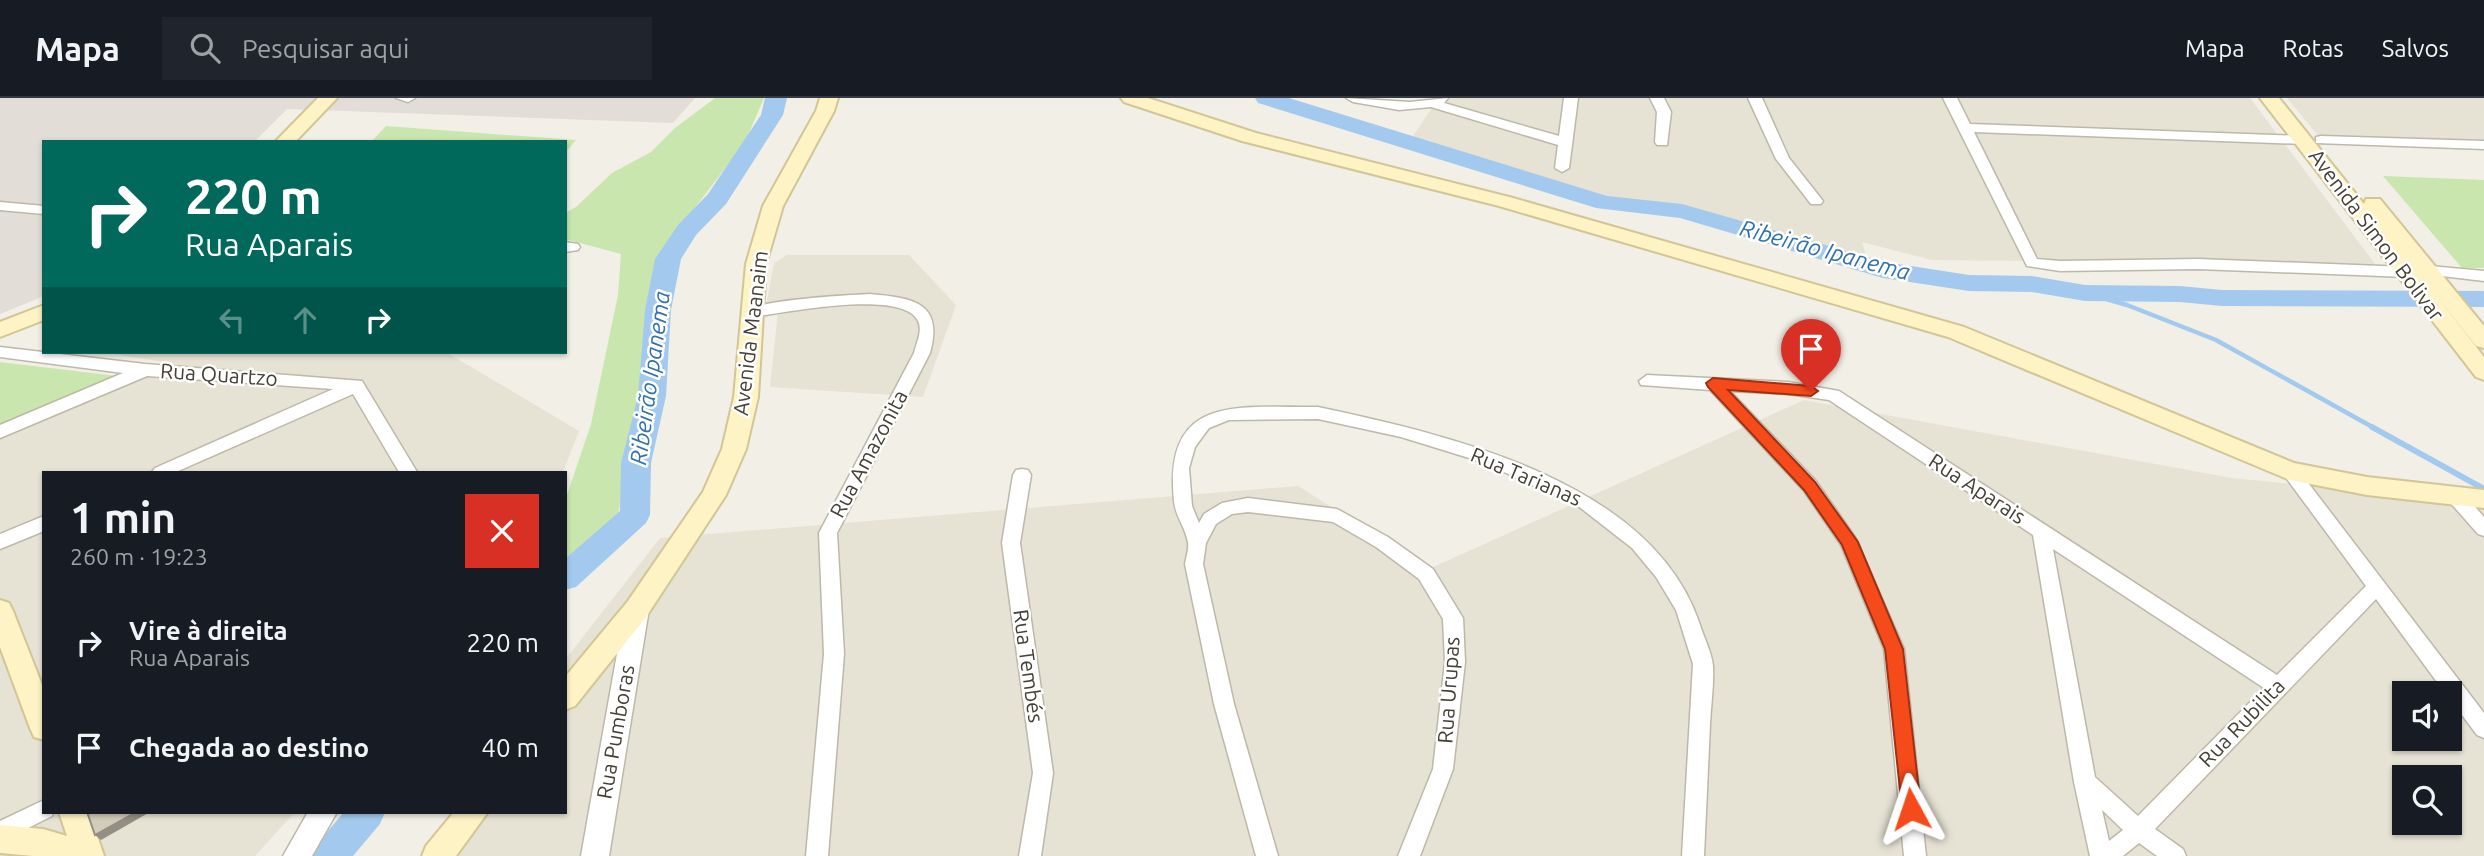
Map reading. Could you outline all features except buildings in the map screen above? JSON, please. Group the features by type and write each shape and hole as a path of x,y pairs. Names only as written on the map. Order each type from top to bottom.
{"main road":[{"path":"286,140 328,98"},
{"name":"Avenida Maanaim","path":"567,696 637,609 714,495 734,449 746,397 756,264 773,206 825,111 829,98"},
{"path":"1130,98 1249,137 1506,202 1956,332 2290,471 2367,486 2484,499"},
{"name":"Avenida Simon Bolivar","path":"2269,98 2312,140 2422,276 2480,334"},
{"name":"Avenida Simon Bolivar","path":"2286,98 2312,140"},
{"name":"Avenida Simon Bolivar","path":"2422,276 2445,326 2484,372"},
{"path":"0,330 42,313"},
{"path":"0,611 42,723"},
{"path":"75,814 87,856"},
{"path":"437,856 471,814"},
{"path":"0,839 43,843 87,856"}],"street":[{"path":"403,98 408,98"},
{"path":"1353,98 1402,104 1438,101 1567,143"},
{"path":"1562,168 1571,98"},
{"path":"1657,98 1664,112 1662,142"},
{"path":"1755,98 1783,159 1816,201"},
{"path":"1950,98 2032,262 2060,266 2198,264 2422,276 2484,276"},
{"path":"1967,128 2484,145"},
{"path":"0,206 42,210"},
{"name":"Rua Amazonita","path":"752,312 884,298 913,307 924,316 928,330 922,353 828,533 834,654 817,856"},
{"name":"Rua Quartzo","path":"0,352 145,370 356,385"},
{"path":"0,432 145,370"},
{"name":"Rua Aparais","path":"1647,381 1788,388 1833,394 2277,686"},
{"path":"1713,383 1810,486 1849,542 1894,649 1915,856"},
{"path":"170,471 356,385 407,471"},
{"name":"Rua Tarianas","path":"1267,856 1213,655 1195,564 1197,543 1183,506 1180,468 1187,446 1203,424 1227,414 1318,413 1402,431 1488,458 1584,501 1638,543 1663,572 1685,608 1703,664 1693,856"},
{"path":"2290,471 2484,729"},
{"name":"Rua Tembés","path":"1022,475 1011,543 1043,773 1030,856"},
{"path":"2454,495 2484,529"},
{"name":"Rua Urupas","path":"1197,543 1210,519 1228,508 1248,505 1337,516 1382,542 1426,574 1453,618 1455,662 1443,769 1409,856"},
{"path":"0,542 42,524"},
{"path":"2041,531 2085,782 2104,856"},
{"name":"Rua Rubilita","path":"2104,856 2139,830 2376,587"},
{"name":"Rua Pumboras","path":"595,856 637,609"},
{"path":"2085,782 2139,830 2175,856"},
{"path":"0,832 42,810"},
{"path":"297,856 322,814"}],"shaded area":[{"path":"0,98 695,98 673,123 287,109 256,140 42,140 42,297 0,314"},
{"path":"1439,98 2250,98 2375,264 1932,260 1862,242 1867,260 1714,220 1579,193 1408,143"},
{"path":"2287,98 2484,98 2484,143 2320,138"},
{"path":"787,255 909,255 956,305 923,397 770,387 778,312 764,317 774,263"},
{"path":"113,354 449,354 579,431 563,471 42,471 42,814 293,814 255,856 0,856 0,436 164,362"},
{"path":"1804,400 2232,478 2484,503 2484,856 445,856 452,814 567,814 567,657 660,538 1298,486 1429,569"}],"green space":[{"path":"715,98 764,98 745,142 658,256 644,371 618,515 567,571 567,495 591,424 618,295 621,254 567,240 567,212 576,207 612,173 651,152 675,128"},
{"path":"386,126 576,140 567,151 567,140 373,140"},
{"path":"2383,176 2484,180 2484,268 2462,268"},
{"path":"0,362 117,376 0,428"}],"waterway":[{"name":"Ribeirão Ipanema","path":"567,576 635,515 636,463 652,396 658,310 668,259 687,230 717,199 772,115 776,98"},
{"name":"Ribeirão Ipanema","path":"1266,98 1605,203 1682,211 1883,270 1969,283 2032,284 2085,293 2180,294 2222,298 2484,299"},
{"path":"2085,293 2127,305 2216,340 2376,429"},
{"path":"2372,427 2484,489"},
{"name":"Ribeirão Ipanema","path":"330,856 365,814"}],"route":[{"path":"1811,391 1713,383 1810,486 1849,542 1894,649 1911,809"}]}
